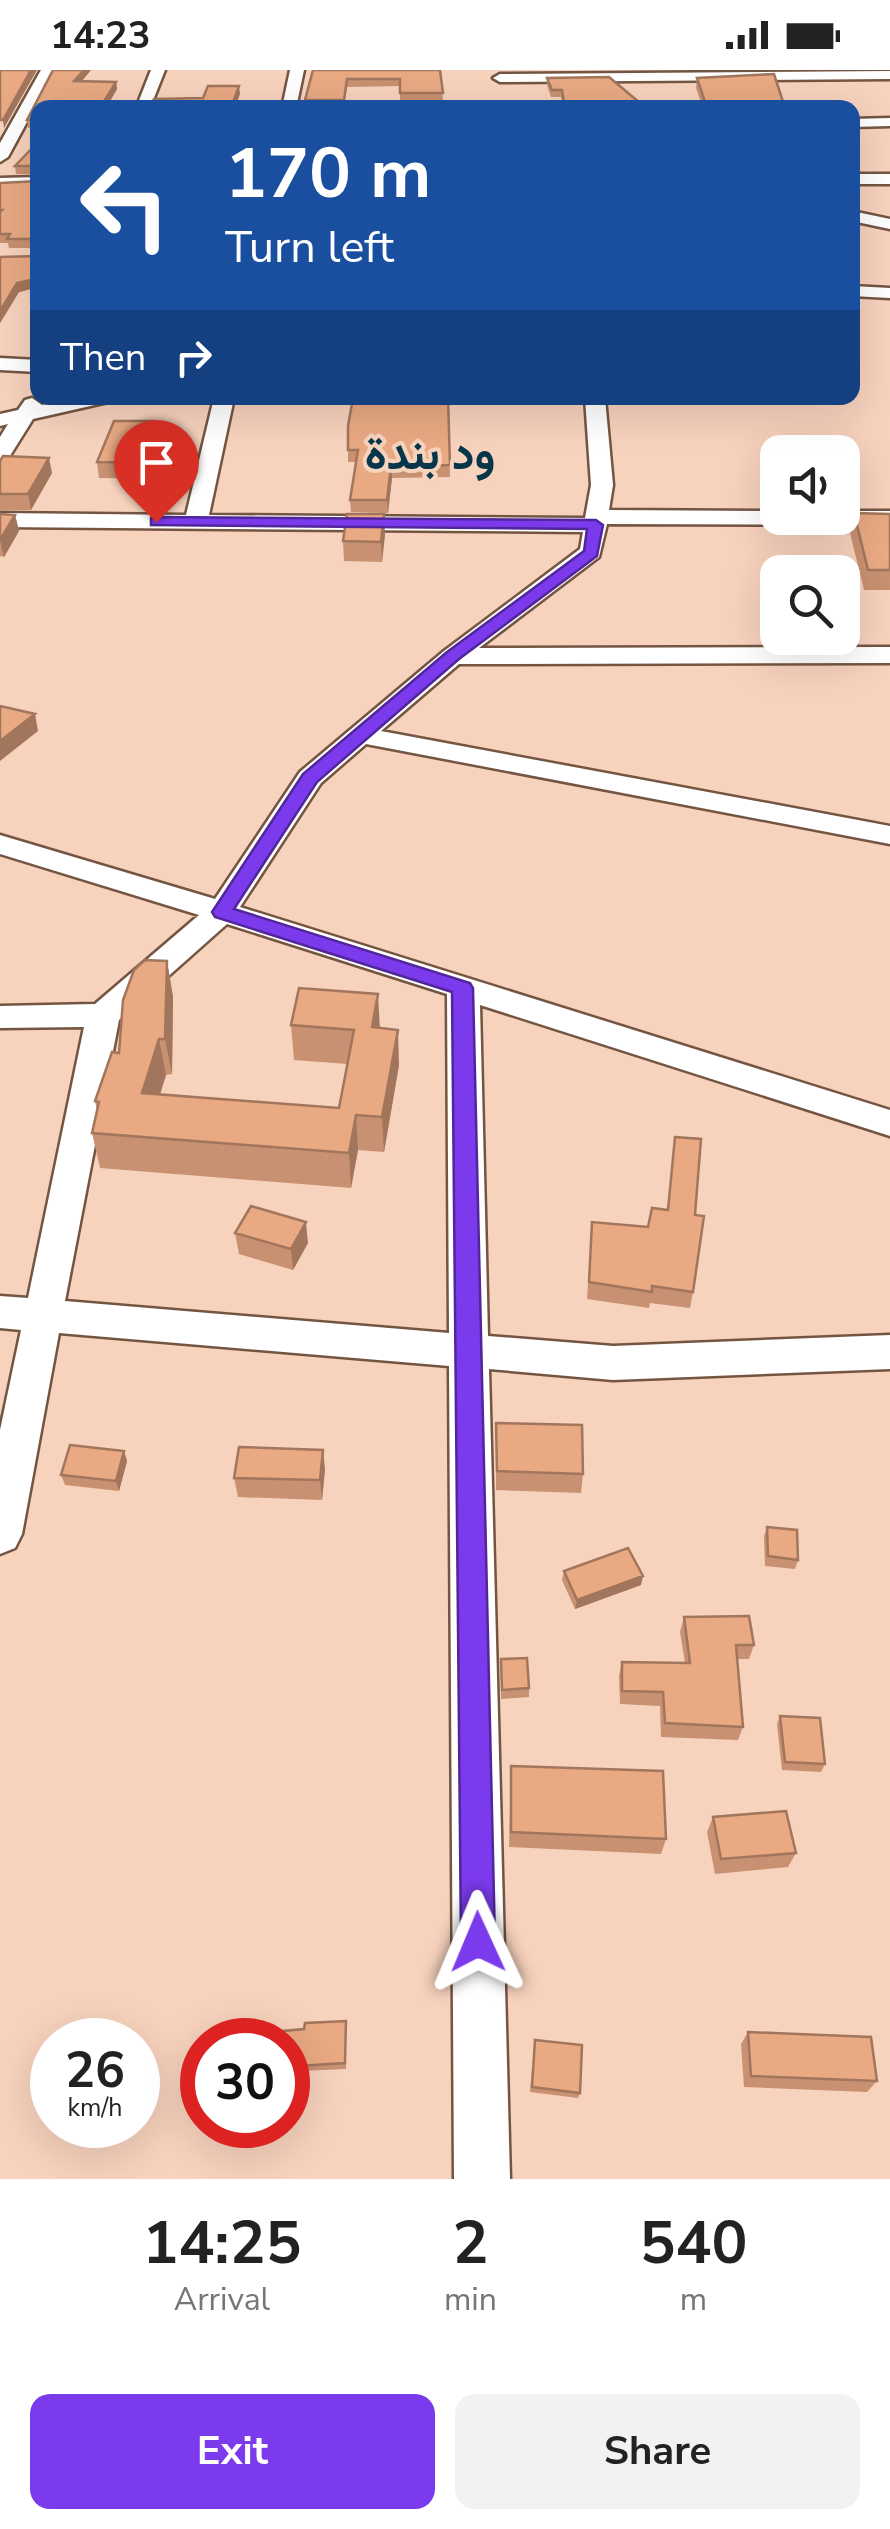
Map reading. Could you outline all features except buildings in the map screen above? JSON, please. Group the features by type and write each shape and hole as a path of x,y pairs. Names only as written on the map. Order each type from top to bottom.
{"street":[{"path":"31,100 48,70"},
{"path":"145,100 158,70"},
{"path":"290,100 297,70"},
{"path":"500,80 890,76"},
{"path":"0,157 30,101"},
{"path":"0,122 30,122"},
{"path":"860,122 890,122"},
{"path":"860,178 890,179"},
{"path":"0,183 30,182"},
{"path":"860,218 890,224"},
{"path":"860,291 890,293"},
{"path":"0,364 30,366"},
{"path":"0,454 32,405"},
{"path":"0,420 69,405"},
{"path":"196,522 222,405"},
{"path":"0,1534 103,1015 222,912 310,778 453,656 591,552 602,485 596,405"},
{"path":"0,520 890,518"},
{"path":"453,656 890,654"},
{"path":"360,735 890,835"},
{"path":"0,844 890,1123"},
{"path":"463,988 482,2179"},
{"path":"0,1017 103,1015"},
{"path":"0,1312 44,1312 613,1363 890,1352"}],"district":[{"name":"ود بندة","path":"430,454"}],"route":[{"path":"156,522 596,525 591,552 453,656 310,778 222,912 463,988 478,1942"}]}
